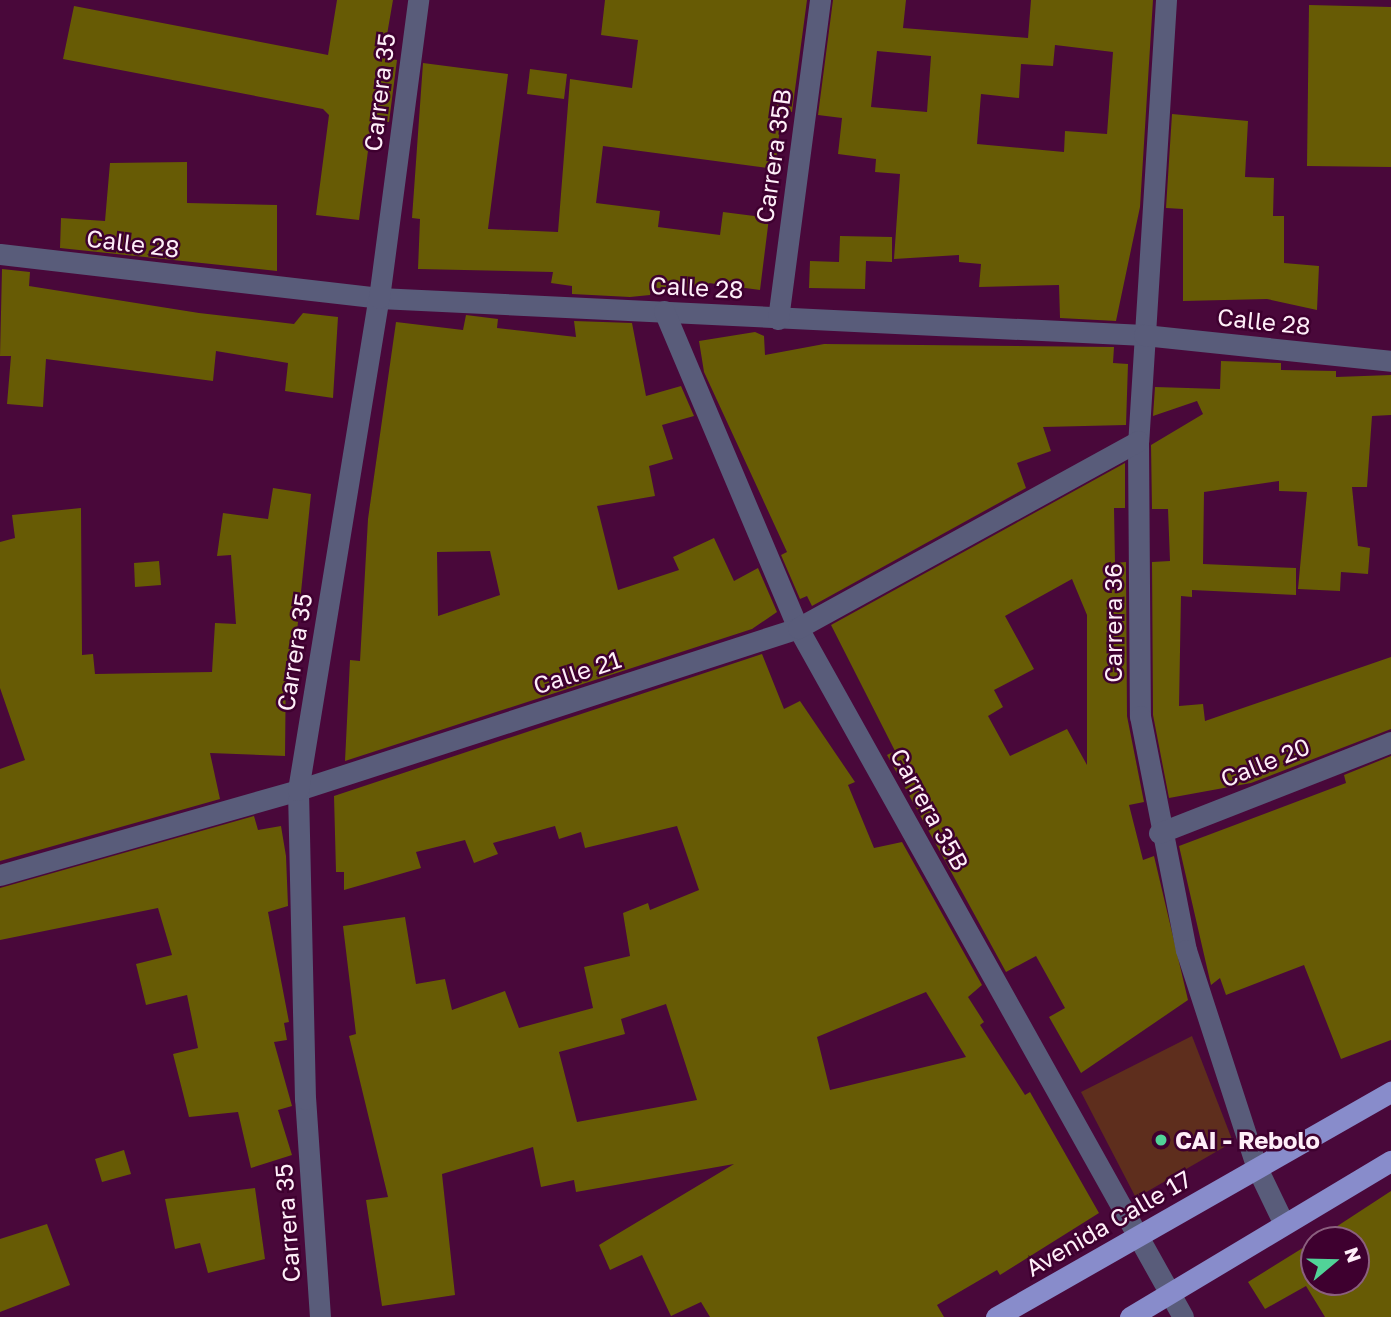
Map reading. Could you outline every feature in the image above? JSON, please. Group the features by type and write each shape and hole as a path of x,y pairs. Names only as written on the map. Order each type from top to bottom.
{"main road":[{"name":"Avenida Calle 17","path":"996,1317 1391,1092"},
{"path":"1130,1317 1391,1161"}],"street":[{"name":"Carrera 35","path":"320,1317 305,1099 298,790 379,298 418,0"},
{"name":"Carrera 35B","path":"778,319 820,0"},
{"name":"Carrera 36","path":"1166,0 1138,441 1140,716 1159,833 1186,950 1256,1168 1284,1224"},
{"name":"Calle 28","path":"0,254 379,298 1144,335 1391,361"},
{"name":"Carrera 35B","path":"664,312 798,628 1183,1317"},
{"name":"Calle 21","path":"0,875 298,790 798,628 1138,441"},
{"name":"Calle 20","path":"1159,833 1391,742"}],"shaded area":[{"path":"1192,1036 1233,1142 1136,1198 1081,1092"}],"building":[{"path":"337,0 393,0 383,58 397,60 389,122 372,120 359,220 316,215 329,115 323,109 63,59 74,6 328,55"},
{"path":"605,0 807,0 792,112 782,111 775,169 603,146 596,203 660,211 658,227 720,235 723,212 769,218 760,290 709,283 707,295 651,287 650,295 630,297 572,294 572,286 551,283 553,272 418,269 420,219 412,218 423,63 508,74 488,229 558,232 570,79 632,88 638,40 601,35"},
{"path":"833,0 906,0 903,28 1028,38 1031,0 1153,0 1140,207 1116,321 1060,318 1059,285 979,287 981,264 959,262 959,255 894,259 900,174 875,172 876,159 838,154 842,118 818,115","holes":["1055,45 1113,52 1107,134 1065,131 1064,152 977,144 981,94 1019,98 1021,64 1053,66","877,51 931,56 927,112 871,107"]},
{"path":"1309,5 1391,7 1391,167 1307,166"},
{"path":"530,69 567,74 564,99 527,94"},
{"path":"1172,114 1248,121 1245,177 1274,178 1273,216 1284,216 1284,263 1319,266 1317,310 1267,299 1183,301 1183,209 1166,208"},
{"path":"187,162 187,203 277,205 277,271 60,248 61,218 105,221 110,163"},
{"path":"840,236 892,237 892,262 866,261 865,289 809,288 810,261 839,262"},
{"path":"2,269 30,272 29,286 199,313 294,324 303,313 338,317 333,398 285,391 288,363 216,351 213,381 46,359 43,407 7,404 11,356 0,356"},
{"path":"466,315 498,319 497,328 576,337 574,321 632,323 646,396 681,386 694,416 662,425 673,459 649,466 655,496 597,506 618,590 679,570 673,557 714,538 734,581 758,568 777,612 752,629 345,761 350,660 360,661 368,519 396,322 463,330","holes":["490,551 500,595 438,616 437,552"]},
{"path":"755,332 764,336 765,355 824,344 1114,347 1113,363 1128,364 1126,425 1043,427 1051,451 1017,463 1026,488 812,606 807,596 800,599 781,555 787,552 704,372 699,341"},
{"path":"1221,361 1281,363 1281,370 1336,371 1336,377 1391,375 1391,415 1372,416 1367,487 1352,487 1358,546 1370,548 1368,574 1341,572 1340,591 1298,589 1307,492 1279,491 1279,481 1204,492 1203,564 1296,568 1296,595 1192,590 1192,597 1181,596 1179,706 1203,704 1205,721 1391,657 1391,729 1251,783 1169,798 1153,715 1152,562 1170,561 1168,509 1152,509 1151,445 1203,414 1197,401 1153,416 1155,387 1220,389"},
{"path":"1125,463 1125,508 1114,508 1115,563 1126,562 1127,716 1144,802 1129,805 1143,860 1154,856 1188,1000 1081,1073 1049,1017 1065,1008 1036,956 1006,972 887,755 895,751 831,625","holes":["1072,579 1087,615 1087,765 1067,729 1010,756 988,716 1003,707 994,690 1034,669 1005,616"]},
{"path":"273,488 311,494 294,661 286,661 285,756 210,753 220,799 0,861 0,769 25,760 0,688 0,542 15,538 12,515 81,508 82,655 93,654 95,674 212,672 215,623 236,624 231,555 217,556 223,513 268,519"},
{"path":"159,561 161,585 135,587 134,563"},
{"path":"762,654 784,709 800,701 855,782 848,785 874,848 902,842 982,985 968,997 984,1022 980,1025 1025,1095 1030,1092 1099,1213 1000,1275 997,1270 937,1305 944,1317 710,1317 701,1302 671,1316 642,1255 610,1270 599,1245 734,1164 576,1192 574,1180 541,1187 533,1147 442,1174 455,1295 382,1306 366,1200 388,1197 349,1036 356,1034 343,926 405,917 416,984 445,979 452,1010 505,991 519,1028 593,1008 584,967 630,956 623,913 648,903 650,910 699,890 677,826 585,848 581,832 559,839 555,826 493,843 498,854 474,863 465,840 416,852 421,868 344,890 344,872 336,872 334,796","holes":["926,992 966,1057 830,1090 817,1037","666,1004 697,1100 577,1122 559,1052 625,1034 621,1019"]},
{"path":"1391,756 1391,1040 1341,1059 1304,965 1226,995 1220,978 1211,985 1179,846 1346,783 1344,775"},
{"path":"254,816 258,830 281,826 286,856 288,906 268,912 289,1022 284,1023 287,1040 274,1042 292,1106 278,1110 292,1155 251,1168 238,1112 189,1117 173,1054 198,1048 187,995 146,1005 136,964 172,955 158,908 0,940 0,888"},
{"path":"124,1150 131,1174 102,1182 95,1159"},
{"path":"255,1188 265,1259 208,1273 200,1243 175,1249 165,1199"},
{"path":"1391,1191 1391,1317 1325,1317 1312,1296 1370,1296 1370,1226 1337,1226"},
{"path":"47,1224 70,1285 0,1312 0,1239"},
{"path":"1300,1250 1300,1289 1265,1309 1248,1282"}],"place":[{"name":"CAI - Rebolo","path":"1161,1140"}]}
